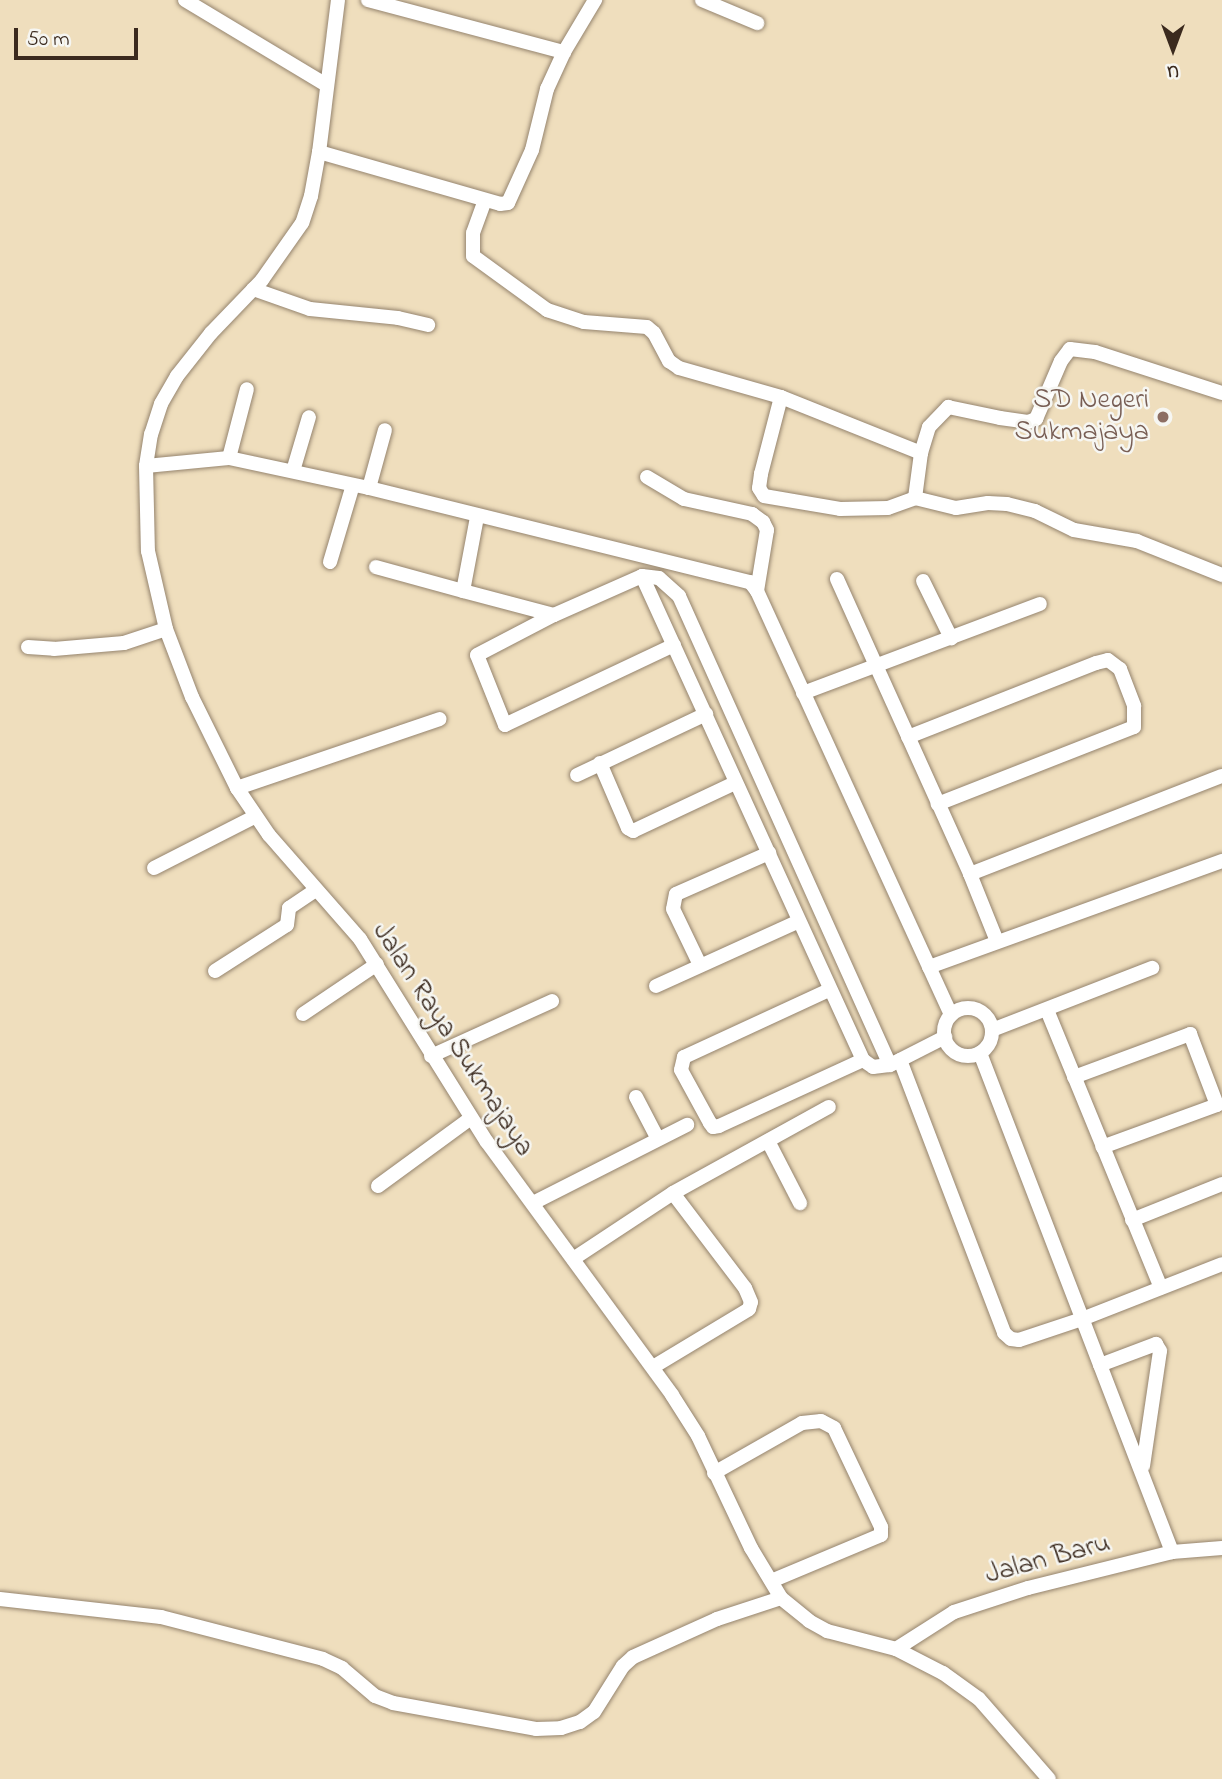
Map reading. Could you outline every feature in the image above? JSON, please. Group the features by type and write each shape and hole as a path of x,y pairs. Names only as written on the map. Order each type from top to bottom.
{"street":[{"path":"185,0 325,84"},
{"name":"Jalan Raya Sukmajaya","path":"338,0 325,84 319,152 311,196 302,223 253,289 211,333 177,376 154,424 146,467 148,551 166,629 192,697 237,788 256,816 314,891 360,939 471,1118 653,1367 698,1436 714,1473 781,1598 809,1621 827,1631 896,1649 943,1672 979,1699 1049,1779"},
{"path":"368,0 564,52"},
{"path":"319,152 485,200 508,203 515,193 532,150 547,89 564,52 595,0"},
{"path":"702,0 757,23"},
{"path":"485,200 473,233 473,256 547,310 584,322 647,327 654,333 669,361 679,368 780,397 921,453"},
{"path":"253,289 310,309 398,318 428,325"},
{"path":"915,498 921,453 929,426 948,407 1028,422 1036,419 1061,361 1070,349 1087,350 1222,393"},
{"path":"229,458 247,389"},
{"path":"780,397 761,474 759,488 764,496 840,509 888,508 915,498 956,508 988,503 1007,504 1035,511 1074,530 1138,541 1222,575"},
{"path":"293,471 309,417"},
{"path":"369,488 385,430"},
{"path":"146,467 229,458 369,488 477,517 750,582 757,591 951,1015"},
{"path":"648,477 684,499 752,514 764,522 766,530 757,591"},
{"path":"330,562 353,485"},
{"path":"463,591 477,517"},
{"path":"376,567 554,615"},
{"path":"642,576 863,1060 873,1067 895,1063 945,1037"},
{"path":"674,645 505,725 477,655 554,615 642,576 659,578 679,596 895,1063 1004,1333 1019,1340 1082,1319 1222,1264"},
{"path":"837,579 878,665 998,942"},
{"path":"923,581 951,638"},
{"path":"803,693 1040,604"},
{"path":"28,647 54,649 124,643 166,629"},
{"path":"908,737 1096,663 1108,660 1120,669 1134,706 1134,727 938,804"},
{"path":"577,775 706,714"},
{"path":"237,788 440,719"},
{"path":"600,764 628,828 633,831 735,782"},
{"path":"970,874 1222,776"},
{"path":"154,869 256,816"},
{"path":"700,965 673,909 676,894 769,853"},
{"path":"929,967 1222,861"},
{"path":"215,971 287,925 289,908 314,891"},
{"path":"656,986 799,920"},
{"path":"303,1014 377,964"},
{"path":"992,1030 1152,968"},
{"path":"829,990 684,1057 681,1070 713,1127 863,1060"},
{"path":"431,1056 552,1001"},
{"path":"962,1009 976,1010 987,1017 992,1030 989,1043 980,1053 960,1054 949,1046 944,1027 951,1015 962,1009"},
{"path":"1047,1010 1161,1288"},
{"path":"1074,1077 1190,1034 1217,1105 1102,1147"},
{"path":"980,1053 1143,1469 1172,1552"},
{"path":"636,1097 659,1139"},
{"path":"573,1259 673,1192 829,1107"},
{"path":"379,1186 471,1118"},
{"path":"533,1203 687,1125"},
{"path":"768,1141 800,1203"},
{"path":"1132,1220 1222,1184"},
{"path":"653,1367 749,1309 751,1303 745,1288 673,1192"},
{"path":"1100,1365 1156,1344 1160,1351 1143,1469"},
{"path":"714,1473 812,1420 834,1427 881,1527 881,1535 771,1581"},
{"name":"Jalan Baru","path":"896,1649 954,1612 1027,1588 1172,1552 1222,1548"},
{"path":"0,1599 161,1617 323,1659 342,1668 375,1696 393,1703 487,1721 548,1729 580,1722 594,1712 623,1666 633,1657 717,1619 781,1598"}],"place":[{"name":"SD Negeri Sukmajaya","path":"1163,417"}]}
